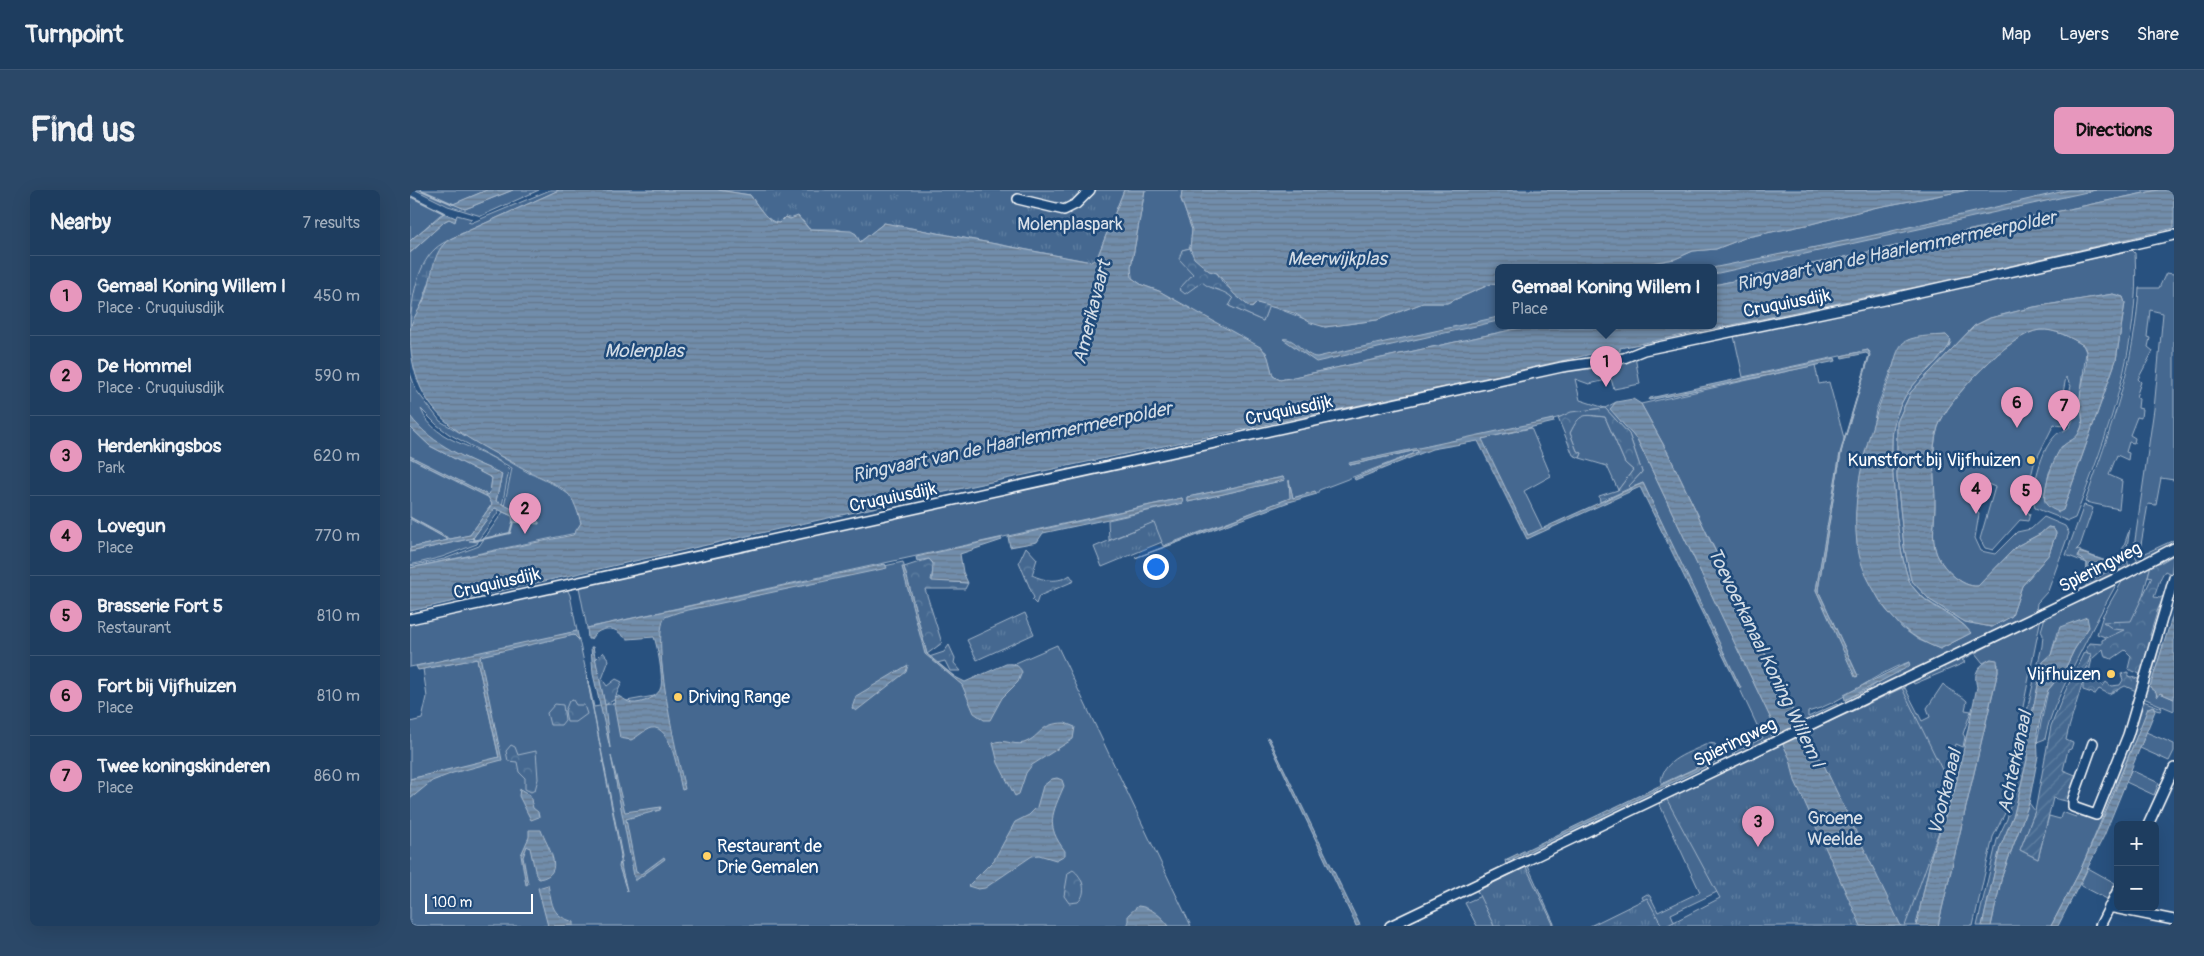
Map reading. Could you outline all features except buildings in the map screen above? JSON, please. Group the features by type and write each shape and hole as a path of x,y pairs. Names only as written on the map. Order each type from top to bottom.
{"street":[{"path":"1018,199 1064,210 1076,204 1090,190"},
{"name":"Cruquiusdijk","path":"410,619 1390,404 1584,363 1617,360 1644,350 1884,300 2174,235"},
{"name":"Spieringweg","path":"1390,926 2115,579 2174,548"},
{"path":"2093,743 2073,799 2073,808 2096,815 2128,735 2174,578"},
{"path":"2150,821 2174,768"},
{"path":"2100,926 2114,898"},
{"path":"2109,907 2174,920"}],"green space":[{"path":"416,190 487,190 454,204 465,209 513,190 539,190 481,216 448,206"},
{"path":"550,190 559,190 450,239 444,244 433,266 428,291 410,330 410,253 445,221 449,219 455,221 457,215 472,219 468,222 471,223"},
{"name":"Molenplaspark","path":"718,190 1124,190 1097,258 1092,262 884,223 860,242 856,234 836,229 809,229 803,221 785,217 779,223 775,222 770,220 750,195"},
{"path":"1145,190 1182,190 1181,199 1192,230 1190,248 1182,250 1194,274 1179,289 1185,293 1202,281 1230,295 1234,299 1229,306 1263,321 1269,305 1325,327 1377,320 1423,303 1447,303 1491,284 1495,285 1495,329 1515,329 1280,380 1273,376 1266,352 1159,291 1142,285 1132,278 1131,267"},
{"path":"1968,190 2158,190 1717,284 1717,264 1644,264 1675,259 1693,251 1716,249 1747,237 1811,224 1873,208"},
{"path":"410,196 444,213 410,241"},
{"path":"463,233 441,250 410,336 415,289 423,266 436,248"},
{"path":"1190,248 1201,264 1208,270 1217,273 1223,283 1252,308 1257,303 1269,305 1263,321 1229,306 1233,299 1230,296 1202,282 1185,294 1179,289 1193,274 1179,259 1182,250"},
{"path":"2132,250 2135,253 2133,321 2120,388 2099,454 2075,518 2068,521 2035,508 2033,500 2035,492 2040,488 2035,482 2047,447 2057,434 2069,427 2073,419 2066,404 2071,386 2066,377 2059,414 2065,418 2062,426 2054,424 2034,464 2023,509 2030,514 2028,521 2020,520 1993,550 1985,548 1980,539 1995,487 1981,481 1975,481 1973,508 1979,514 1975,538 1981,551 1995,554 2017,532 2031,529 2044,517 2065,526 2069,533 2048,591 2037,603 2036,611 1886,682 1847,703 1845,700 1867,690 1909,662 1883,673 1834,702 1808,712 1808,717 1837,704 1839,707 1800,725 1668,453 1641,404 1815,365 1819,384 1829,382 1844,438 1842,448 1870,352 1868,350 1743,377 1734,336","holes":["2113,294 2123,297 2125,303 2116,360 2063,510 2045,501 2044,497 2049,473 2061,447 2077,437 2083,424 2080,399 2086,352 2083,345 2057,332 2040,330 2013,342 1981,369 1954,401 1938,427 1934,447 1934,541 1936,552 1947,570 1965,584 1978,586 2017,546 2040,534 2048,527 2053,528 2056,533 2049,554 2022,586 2012,616 1992,627 1965,622 1930,600 1911,580 1904,547 1897,478 1897,422 1911,392 1974,326 1990,318 2034,307","1946,335 1951,342 1949,346 1911,388 1901,404 1894,424 1892,444 1897,518 1907,576 1918,593 1958,620 1971,633 1940,649 1919,640 1902,628 1883,606 1866,575 1857,543 1856,512 1876,410 1900,348 1908,340","1837,476 1818,590 1858,676 1856,677 1816,590"]},
{"path":"2166,273 2174,274 2174,480 2161,478 2156,505 2148,504 2139,556 2174,540 2174,546 2150,558 2138,561 2133,552 2154,409 2163,313 2150,310 2147,337 2150,338 2148,347 2153,351 2138,379 2141,382 2136,397 2139,399 2138,408 2142,409 2141,418 2137,417 2130,435 2135,438 2134,443 2129,442 2126,452 2129,453 2128,460 2117,455 2109,475 2122,481 2119,509 2085,502 2112,423 2127,370 2137,316 2139,288 2159,288"},
{"path":"1635,357 1640,384 1614,389 1611,379 1589,384 1575,379 1580,400 1605,408 1585,411 1527,426 1416,449 1350,465 1417,450 1418,452 1319,490 1317,494 1314,492 1293,498 1289,481 1291,498 1163,546 1153,523 1109,540 1108,520 1183,503 1182,498 587,628 579,587 581,584 1030,485 1133,466 1339,418","holes":["1283,477 1284,480 1188,502 1188,497"]},
{"path":"410,373 416,390 440,421 529,473 555,485 571,496 577,507 581,523 576,533 410,568 410,566 444,559 479,546 503,512 512,516 514,522 527,524 514,511 504,507 512,468 488,455 509,470 502,506 496,501 502,474 437,443 416,425 410,416","holes":["421,409 449,434 488,455 437,431"]},
{"path":"1616,402 1611,409 1638,441 1777,732 1771,735 1773,738 1732,758 1733,753 1763,738 1643,483 1630,488 1629,486 1642,472 1629,434 1605,408"},
{"path":"1605,408 1629,434 1642,472 1629,486 1630,488 1600,502 1599,496 1618,490 1633,470 1625,463 1605,417 1583,416 1573,426 1570,433 1577,451 1582,453 1580,458 1573,455 1558,418 1571,412"},
{"path":"1585,415 1605,417 1625,463 1633,470 1618,490 1607,466 1580,458 1582,453 1577,451 1570,433 1577,419"},
{"path":"410,427 430,446 492,478 490,494 488,495 410,457"},
{"path":"1531,428 1551,476 1524,491 1543,530 1528,535 1481,439"},
{"path":"410,458 488,497 492,504 470,535 450,539 410,518"},
{"path":"2084,505 2093,508 2080,546 2076,550 2079,549 2081,552 2117,565 2130,528 2126,553 2129,568 2086,588 2087,563 2066,555"},
{"path":"495,508 499,509 497,514 479,539 469,541 478,542 477,544 442,557 410,565 410,552 473,538"},
{"path":"410,519 449,540 410,548"},
{"path":"1154,522 1162,542 1102,567 1094,547"},
{"path":"1026,547 1037,559 1032,575 1041,579 1051,580 1066,578 1070,575 1074,581 1039,596 1036,604 1032,600 1034,598 1019,562"},
{"path":"2174,555 2171,574 2165,571 2154,597 2160,598 2165,595 2158,609 2150,635 2158,639 2163,646 2156,670 2149,672 2143,694 2125,686 2109,694 2099,689 2095,694 2083,690 2083,681 2089,655 2086,650 2090,643 2102,644 2102,640 2124,630 2113,629 2103,622 2131,621 2152,577 2148,576 2151,565 2162,562","holes":["2103,649 2105,657 2112,659 2125,650 2131,656 2128,669 2140,674 2138,679 2128,676 2128,672 2121,674 2123,680 2120,685 2111,686 2106,682 2103,686 2088,676 2092,659"]},
{"path":"929,559 934,565 931,580 968,583 965,589 925,589 942,643 927,654 904,567"},
{"path":"903,562 927,654 965,685 1057,645 1191,926 410,926 410,781 501,759 479,655 483,653 410,667 410,621 566,587 570,595 577,631 520,645 574,635 579,640 594,707 665,694 656,615"},
{"path":"2151,565 2129,646 2097,634 2103,615 2123,580"},
{"path":"2117,583 2062,689 2045,739 2037,742 2048,690 2064,671 2074,650 2089,627 2057,632 2051,655 2043,662 2028,733 2027,760 2014,814 2000,848 1982,926 1977,926 1997,840 2007,819 2022,758 2023,728 2042,646 2043,635 2041,631 2045,617"},
{"path":"1025,613 1034,634 977,660 967,640"},
{"path":"2041,618 2022,712 2018,758 2005,813 1993,837 1973,926 1938,926 1998,671 1998,664 1991,659 1983,663 1975,653"},
{"path":"949,645 955,658 954,663 961,671 950,671 945,661 937,663 929,657 944,652"},
{"path":"1972,650 1975,653 1962,660 1965,662 1962,664 1914,684 1913,682 1906,684 1904,689 1903,684"},
{"path":"603,652 609,660 602,679 607,686 616,679 622,682 614,700 605,705 595,660"},
{"path":"2084,652 2091,654 2068,731 2066,740 2073,743 2071,749 2068,750 2063,770 2078,776 2070,802 2053,798 2038,859 2020,850 2035,811 2051,726"},
{"path":"477,659 499,758 410,779 410,722 422,719 427,697 423,669"},
{"path":"2156,670 2150,687 2157,692 2156,696 2160,693 2174,699 2174,711 2141,697 2149,672"},
{"path":"1903,684 1922,721 1930,717 1927,708 1943,684 1967,701 1965,710 1971,711 1963,734 1965,737 1963,747 1956,744 1952,759 1961,762 1944,825 1932,853 1916,926 1901,926 1811,732 1880,698"},
{"name":"Groene Weelde","path":"1902,688 1953,792 1905,926 1666,926 1720,898 1666,798"},
{"path":"573,700 576,705 584,705 587,714 576,722 567,722 565,711 569,701"},
{"path":"2143,701 2162,708 2160,711 2156,710 2153,706 2133,745 2080,871 2051,926 1991,926 2002,876 2029,803 2035,811 2020,850 2038,859 2049,816 2060,819 2062,812 2076,817 2078,812 2096,818"},
{"path":"555,704 563,705 565,720 561,725 550,725 547,713"},
{"path":"2146,732 2174,744 2174,751 2169,761 2140,748"},
{"path":"1709,743 1715,744 1720,754 1717,758 1661,784 1662,775 1671,763"},
{"path":"511,745 515,747 518,755 536,751 538,779 535,790 531,792 525,789 525,778 519,772 517,762 508,761 506,751"},
{"path":"2131,770 2159,783 2154,795 2126,782"},
{"path":"1706,781 1719,891 1671,914 1676,926 1657,926 1642,897 1647,894 1650,896 1658,912 1700,892 1659,803"},
{"path":"1657,789 1657,793 1639,803 1506,865 1505,860 1508,861"},
{"path":"1528,866 1555,926 1477,926 1465,903 1481,896 1478,890"},
{"path":"1526,867 1554,926 1494,926 1477,891"},
{"path":"2088,868 2114,882 2107,899 2080,885"},
{"path":"1073,870 1082,881 1083,894 1078,902 1069,903 1064,896 1068,873"},
{"path":"1647,898 1662,926 1590,926"}],"water":[{"path":"487,190 513,190 465,209 453,204"},
{"name":"Molenplas","path":"559,190 718,190 750,195 770,220 775,222 779,223 785,217 790,219 798,216 809,229 851,231 856,234 860,242 884,223 1091,262 1097,258 1124,190 1145,190 1131,267 1132,278 1262,348 1268,357 1273,376 1280,380 1515,329 1712,329 1620,348 1620,351 1610,354 1609,350 1470,382 972,486 410,611 410,568 573,535 581,523 574,502 565,490 552,482 529,473 464,435 446,421 431,405 420,386 413,361 410,331 412,322 428,290 433,265 439,250 450,239"},
{"name":"Meerwijkplas","path":"1182,190 1968,190 1873,208 1811,224 1747,237 1716,249 1693,251 1675,259 1644,264 1495,264 1495,285 1491,284 1447,303 1423,303 1377,320 1325,327 1311,323 1294,313 1257,303 1251,308 1234,294 1217,273 1209,271 1194,258 1190,248 1192,230 1181,199"},
{"path":"2069,190 2096,190 1717,273 1717,267 1870,236"},
{"name":"Molenplas","path":"2158,190 2174,190 2174,228 1955,279 1717,328 1717,284"},
{"path":"444,213 456,218 455,222 449,219 445,221 410,253 410,241"},
{"path":"2113,294 2123,297 2125,303 2116,360 2063,510 2059,512 2046,504 2045,492 2056,456 2065,444 2080,431 2082,420 2080,395 2087,356 2083,345 2057,332 2040,330 2013,342 1981,369 1954,401 1938,427 1934,446 1934,540 1936,552 1947,570 1965,584 1978,586 2017,546 2040,534 2048,527 2053,528 2056,533 2049,554 2022,586 2012,616 1992,627 1965,622 1930,600 1911,580 1904,547 1897,478 1897,422 1911,392 1974,326 1990,318 2034,307"},
{"path":"1495,318 1495,322 1316,362 1283,339 1291,341 1308,354 1317,357"},
{"path":"1946,335 1951,340 1949,346 1911,388 1901,404 1894,424 1892,444 1897,518 1907,576 1918,594 1958,620 1971,633 1940,649 1921,640 1905,629 1891,616 1879,599 1860,560 1856,533 1856,511 1862,466 1874,420 1900,347 1906,341 1922,336"},
{"path":"1868,350 1870,355 1841,452 1818,590 1858,676 1855,677 1816,590 1840,453 1869,355 1866,353 1842,358 1841,356"},
{"path":"1835,358 1836,361 1649,400 1650,398"},
{"path":"1633,399 1641,404 1668,453 1806,739 1822,761 1901,926 1861,926 1795,781 1790,759 1638,441 1610,409 1616,402"},
{"path":"410,416 429,436 440,444 502,474 496,501 539,522 539,524 513,522 512,516 495,508 473,538 410,552 410,548 448,540 410,517 450,539 470,535 492,504 488,497 410,458 410,456 488,495 492,478 430,446 410,427"},
{"path":"1553,419 1554,422 1482,439 1528,535 1643,483 1741,688 1739,688 1640,487 1527,539 1478,441 1432,449 1355,480 1354,478 1418,452 1417,450 1350,465 1349,463"},
{"path":"1283,477 1285,480 1188,502 1188,497"},
{"path":"1289,480 1293,498 1315,491 1317,494 1289,502 1135,558 1290,498"},
{"path":"1182,498 1183,503 1043,533 1037,542 1010,547 1008,537"},
{"path":"1001,538 1002,540 960,554 963,572 968,583 932,581 933,563 929,559 917,561 916,557"},
{"path":"2079,552 2114,564 2115,566 2097,578 2087,580 2087,563 2078,557"},
{"path":"885,564 887,568 679,612 665,617 661,630 663,673 685,789 682,790 669,742 658,729 648,729 631,740 620,738 614,705 615,697 618,696 632,703 640,702 653,697 660,691 661,669 656,642 654,637 628,639 617,631 610,629 599,631 591,639 588,639 587,628"},
{"path":"902,567 904,567 907,577 927,654 953,676 965,682 1006,664 1015,665 1021,670 1018,682 1002,698 990,720 984,720 974,713 962,685 925,654"},
{"path":"2174,611 2174,699 2160,693 2157,697 2156,692 2150,687"},
{"path":"2087,617 2089,627 2074,650 2064,671 2048,690 2045,698 2037,733 2038,756 2029,803 2002,876 1991,926 1982,926 2000,848 2014,814 2027,760 2028,733 2043,662 2051,655 2060,627"},
{"path":"577,631 579,640 574,635 480,656 502,760 453,773 432,781 410,799 410,779 499,757 477,659 418,670 416,666"},
{"path":"591,647 593,647 605,705 610,748 593,674"},
{"path":"1991,659 1997,660 1998,671 1938,926 1916,926 1932,853 1955,789 1977,687 1976,673 1983,664"},
{"path":"1909,662 1910,666 1845,700 1844,695"},
{"path":"908,665 906,672 856,711 852,708 856,696"},
{"path":"585,667 622,856 622,869 627,891 619,867 621,856"},
{"path":"2153,706 2155,711 2104,836 2058,926 2051,926 2080,871 2148,708"},
{"path":"1065,723 1075,727 1073,739 1032,765 1026,773 1019,794 1015,796 998,763 993,743 1001,741 1016,744 1024,743 1045,727"},
{"path":"1267,737 1269,738 1360,925 1356,926"},
{"path":"611,756 625,812 661,807 660,810 626,819 636,872 641,874 664,857 665,859 635,881"},
{"path":"1717,758 1718,760 1715,762 1508,861 1507,859"},
{"path":"1052,779 1062,780 1064,786 1052,819 1055,834 1065,851 1065,855 1056,860 1039,855 1032,856 985,888 978,889 968,886 994,860 1015,822 1029,815 1037,807 1043,786"},
{"path":"520,789 530,795 533,808 538,812 539,817 531,820 519,796"},
{"path":"529,830 541,830 554,865 548,876 539,879 536,875 530,848 527,846 523,857 528,884 526,885 521,855 529,837"},
{"path":"548,885 554,909 561,916 574,922 574,925 548,926 538,888"},
{"path":"1138,906 1147,908 1155,913 1169,926 1128,926 1128,915"}],"waterway":[{"path":"421,190 453,204"},
{"path":"410,196 444,213"},
{"path":"473,538 474,541 510,533 513,522"}],"place":[{"name":"Gemaal Koning Willem I","path":"1606,387"},
{"name":"Fort bij Vijfhuizen","path":"2017,428"},
{"name":"Twee koningskinderen","path":"2064,431"},
{"name":"Kunstfort bij Vijfhuizen","path":"2031,460"},
{"name":"Lovegun","path":"1976,514"},
{"name":"Brasserie Fort 5","path":"2026,516"},
{"name":"De Hommel","path":"525,534"},
{"name":"Vijfhuizen","path":"2111,674"},
{"name":"Driving Range","path":"678,697"},
{"name":"Herdenkingsbos","path":"1758,847"},
{"name":"Restaurant de Drie Gemalen","path":"707,856"}],"water label":[{"name":"Ringvaart van de Haarlemmermeerpolder","path":"1896,250"},
{"name":"Amerikavaart","path":"1091,312"},
{"name":"Ringvaart van de Haarlemmermeerpolder","path":"1012,441"},
{"name":"Toevoerkanaal Koning Willem I","path":"1767,657"},
{"name":"Achterkanaal","path":"2014,762"},
{"name":"Voorkanaal","path":"1944,792"}]}
